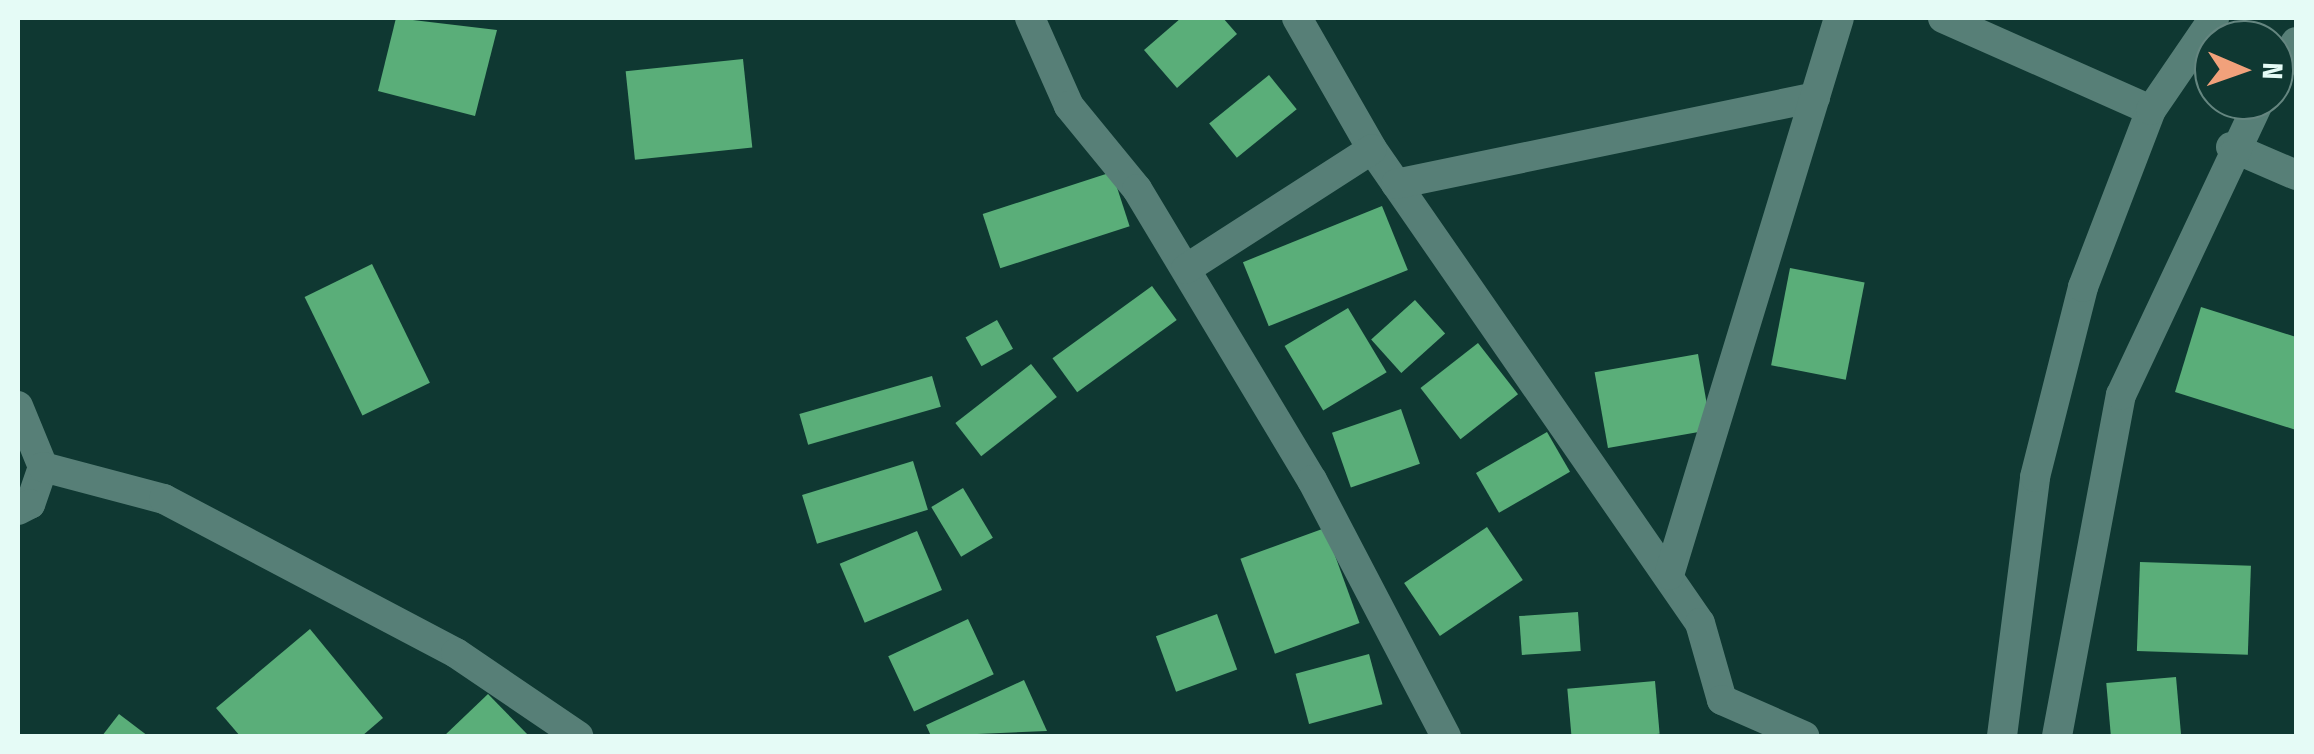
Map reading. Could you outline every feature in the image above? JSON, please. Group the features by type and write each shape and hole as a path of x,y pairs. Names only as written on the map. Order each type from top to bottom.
{"street":[{"path":"1030,18 1069,106 1138,189 1312,480 1446,736"},
{"path":"1298,18 1372,149 1700,623 1722,700 1804,736"},
{"path":"1669,576 1839,18"},
{"path":"1942,18 2152,110"},
{"path":"2002,736 2035,477 2083,287 2152,110 2214,18"},
{"path":"1396,184 1815,98"},
{"path":"2057,736 2121,395 2231,146 2247,120"},
{"path":"2231,146 2296,175"},
{"path":"1186,270 1372,149"},
{"path":"18,406 42,467 30,504 18,510"},
{"path":"42,467 164,500 456,653 578,736"}],"building":[{"path":"396,18 497,30 475,116 378,91"},
{"path":"1181,18 1223,18 1237,34 1177,88 1144,50"},
{"path":"743,59 752,148 635,160 626,71"},
{"path":"1269,75 1297,109 1237,158 1209,123"},
{"path":"1112,172 1130,226 1000,268 983,214"},
{"path":"1382,206 1408,270 1269,326 1243,262"},
{"path":"372,264 430,383 362,416 305,297"},
{"path":"1790,268 1865,283 1846,380 1771,365"},
{"path":"1152,286 1177,320 1077,392 1052,358"},
{"path":"1415,300 1445,333 1401,373 1371,339"},
{"path":"2201,307 2296,337 2296,430 2175,392"},
{"path":"1348,308 1387,372 1323,410 1285,346"},
{"path":"997,320 1013,349 982,366 966,337"},
{"path":"1478,343 1518,394 1460,439 1420,388"},
{"path":"1698,354 1711,430 1608,448 1595,372"},
{"path":"1031,364 1057,397 981,456 955,423"},
{"path":"932,376 941,407 808,445 799,414"},
{"path":"1401,409 1420,464 1351,488 1332,433"},
{"path":"1547,432 1570,472 1499,513 1476,473"},
{"path":"913,461 928,510 817,544 802,495"},
{"path":"963,488 993,538 961,557 931,507"},
{"path":"1487,527 1523,580 1440,636 1404,583"},
{"path":"1325,528 1360,623 1275,654 1240,559"},
{"path":"917,531 942,590 865,623 840,564"},
{"path":"2140,562 2251,566 2248,655 2137,651"},
{"path":"1578,612 1581,651 1522,655 1519,616"},
{"path":"1217,614 1237,669 1176,692 1156,636"},
{"path":"968,619 994,674 914,711 888,656"},
{"path":"310,629 383,718 362,736 240,736 216,708"},
{"path":"1369,654 1382,704 1309,724 1296,674"},
{"path":"2176,677 2181,736 2111,736 2106,683"},
{"path":"1024,680 1047,731 931,736 926,725"},
{"path":"1655,681 1660,734 1571,736 1567,689"},
{"path":"488,694 529,736 444,736"},
{"path":"119,714 148,736 102,736"}]}
